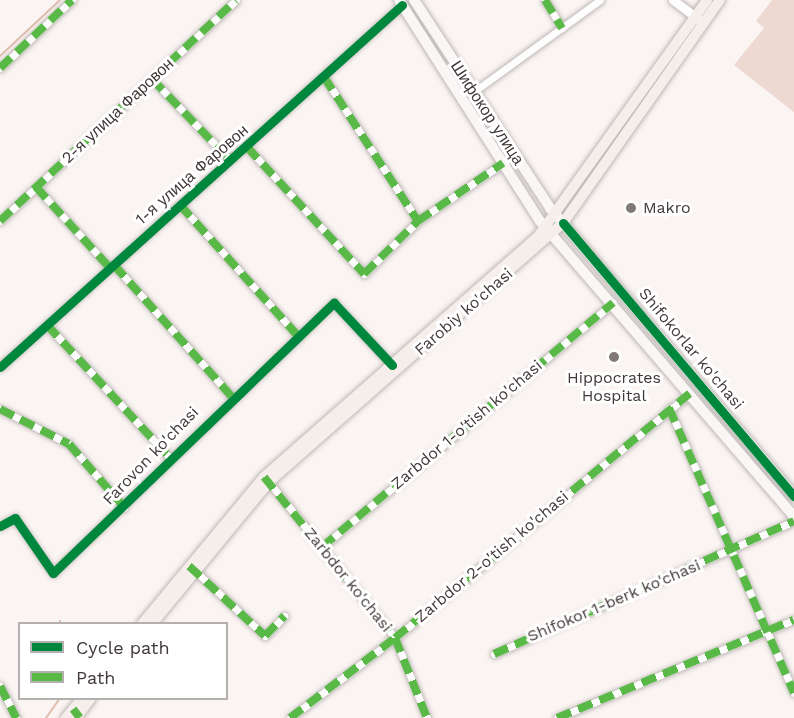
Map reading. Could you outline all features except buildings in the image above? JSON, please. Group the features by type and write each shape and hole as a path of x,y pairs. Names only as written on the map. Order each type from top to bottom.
{"main road":[{"name":"Шифокор улица","path":"414,0 472,93 560,219"},
{"name":"Farobiy ko'chasi","path":"700,20 707,0"},
{"name":"Farobiy ko'chasi","path":"267,479 549,231 560,219 700,20 720,0"},
{"name":"Shifokorlar ko'chasi","path":"401,3 549,231 794,516"},
{"name":"Shifokorlar ko'chasi","path":"560,219 794,495"},
{"name":"Farobiy ko'chasi","path":"144,622 267,479 392,365 549,231"},
{"path":"596,283 608,273"},
{"name":"Farobiy ko'chasi","path":"153,622 192,568"},
{"path":"74,716 82,700"},
{"path":"74,716 91,700"}],"street":[{"path":"0,68 72,0"},
{"name":"2-я улица Фаровон","path":"0,221 236,0"},
{"path":"545,0 562,28"},
{"path":"472,93 600,0"},
{"path":"673,0 700,20"},
{"name":"1-я улица Фаровон","path":"0,367 247,147 401,3"},
{"path":"324,77 418,221"},
{"path":"152,79 230,160"},
{"path":"247,147 364,274 418,221 503,163"},
{"path":"36,188 232,397"},
{"path":"180,205 299,336"},
{"name":"Farovon ko'chasi","path":"0,526 15,518 50,573 124,507 232,397 334,303 392,365"},
{"name":"Zarbdor 1-o'tish ko'chasi","path":"322,547 613,303"},
{"name":"Farovon ko'chasi","path":"47,325 170,458"},
{"name":"Zarbdor 2-o'tish ko'chasi","path":"290,718 395,638 669,408 690,393"},
{"path":"669,408 735,548 794,693"},
{"name":"Farovon ko'chasi","path":"0,410 69,444 124,507"},
{"name":"Zarbdor ko'chasi","path":"267,479 395,638 428,718"},
{"name":"Shifokor 1-berk ko'chasi","path":"494,654 794,521"},
{"path":"192,568 265,636 284,616"},
{"path":"557,718 794,620"},
{"path":"0,686 16,718"}],"shaded area":[{"path":"772,0 794,0 794,112 734,65 764,28 756,21"}],"waterway":[{"path":"0,56 60,0"},
{"path":"46,718 59,700"}],"marked path":[{"path":"0,68 72,0"},
{"path":"0,221 236,0"},
{"path":"545,0 562,28"},
{"path":"324,77 418,221"},
{"path":"152,79 230,160"},
{"path":"247,147 364,274 418,221 503,163"},
{"path":"36,187 110,268"},
{"path":"180,205 299,337"},
{"path":"114,265 232,397"},
{"path":"322,547 613,303"},
{"path":"47,325 170,458"},
{"path":"290,718 395,638 690,393"},
{"path":"669,408 794,693"},
{"path":"0,409 69,444 124,507"},
{"path":"264,477 395,638 427,718"},
{"path":"494,654 794,521"},
{"path":"189,566 265,636 284,616"},
{"path":"557,718 794,620"},
{"path":"0,686 16,718"},
{"path":"73,709 80,718"}],"cycle path":[{"path":"0,367 402,5"},
{"path":"563,223 794,496"},
{"path":"0,526 15,518 53,573 334,303 392,365"}],"place":[{"name":"Makro","path":"631,208"},
{"name":"Hippocrates Hospital","path":"614,357"}]}
